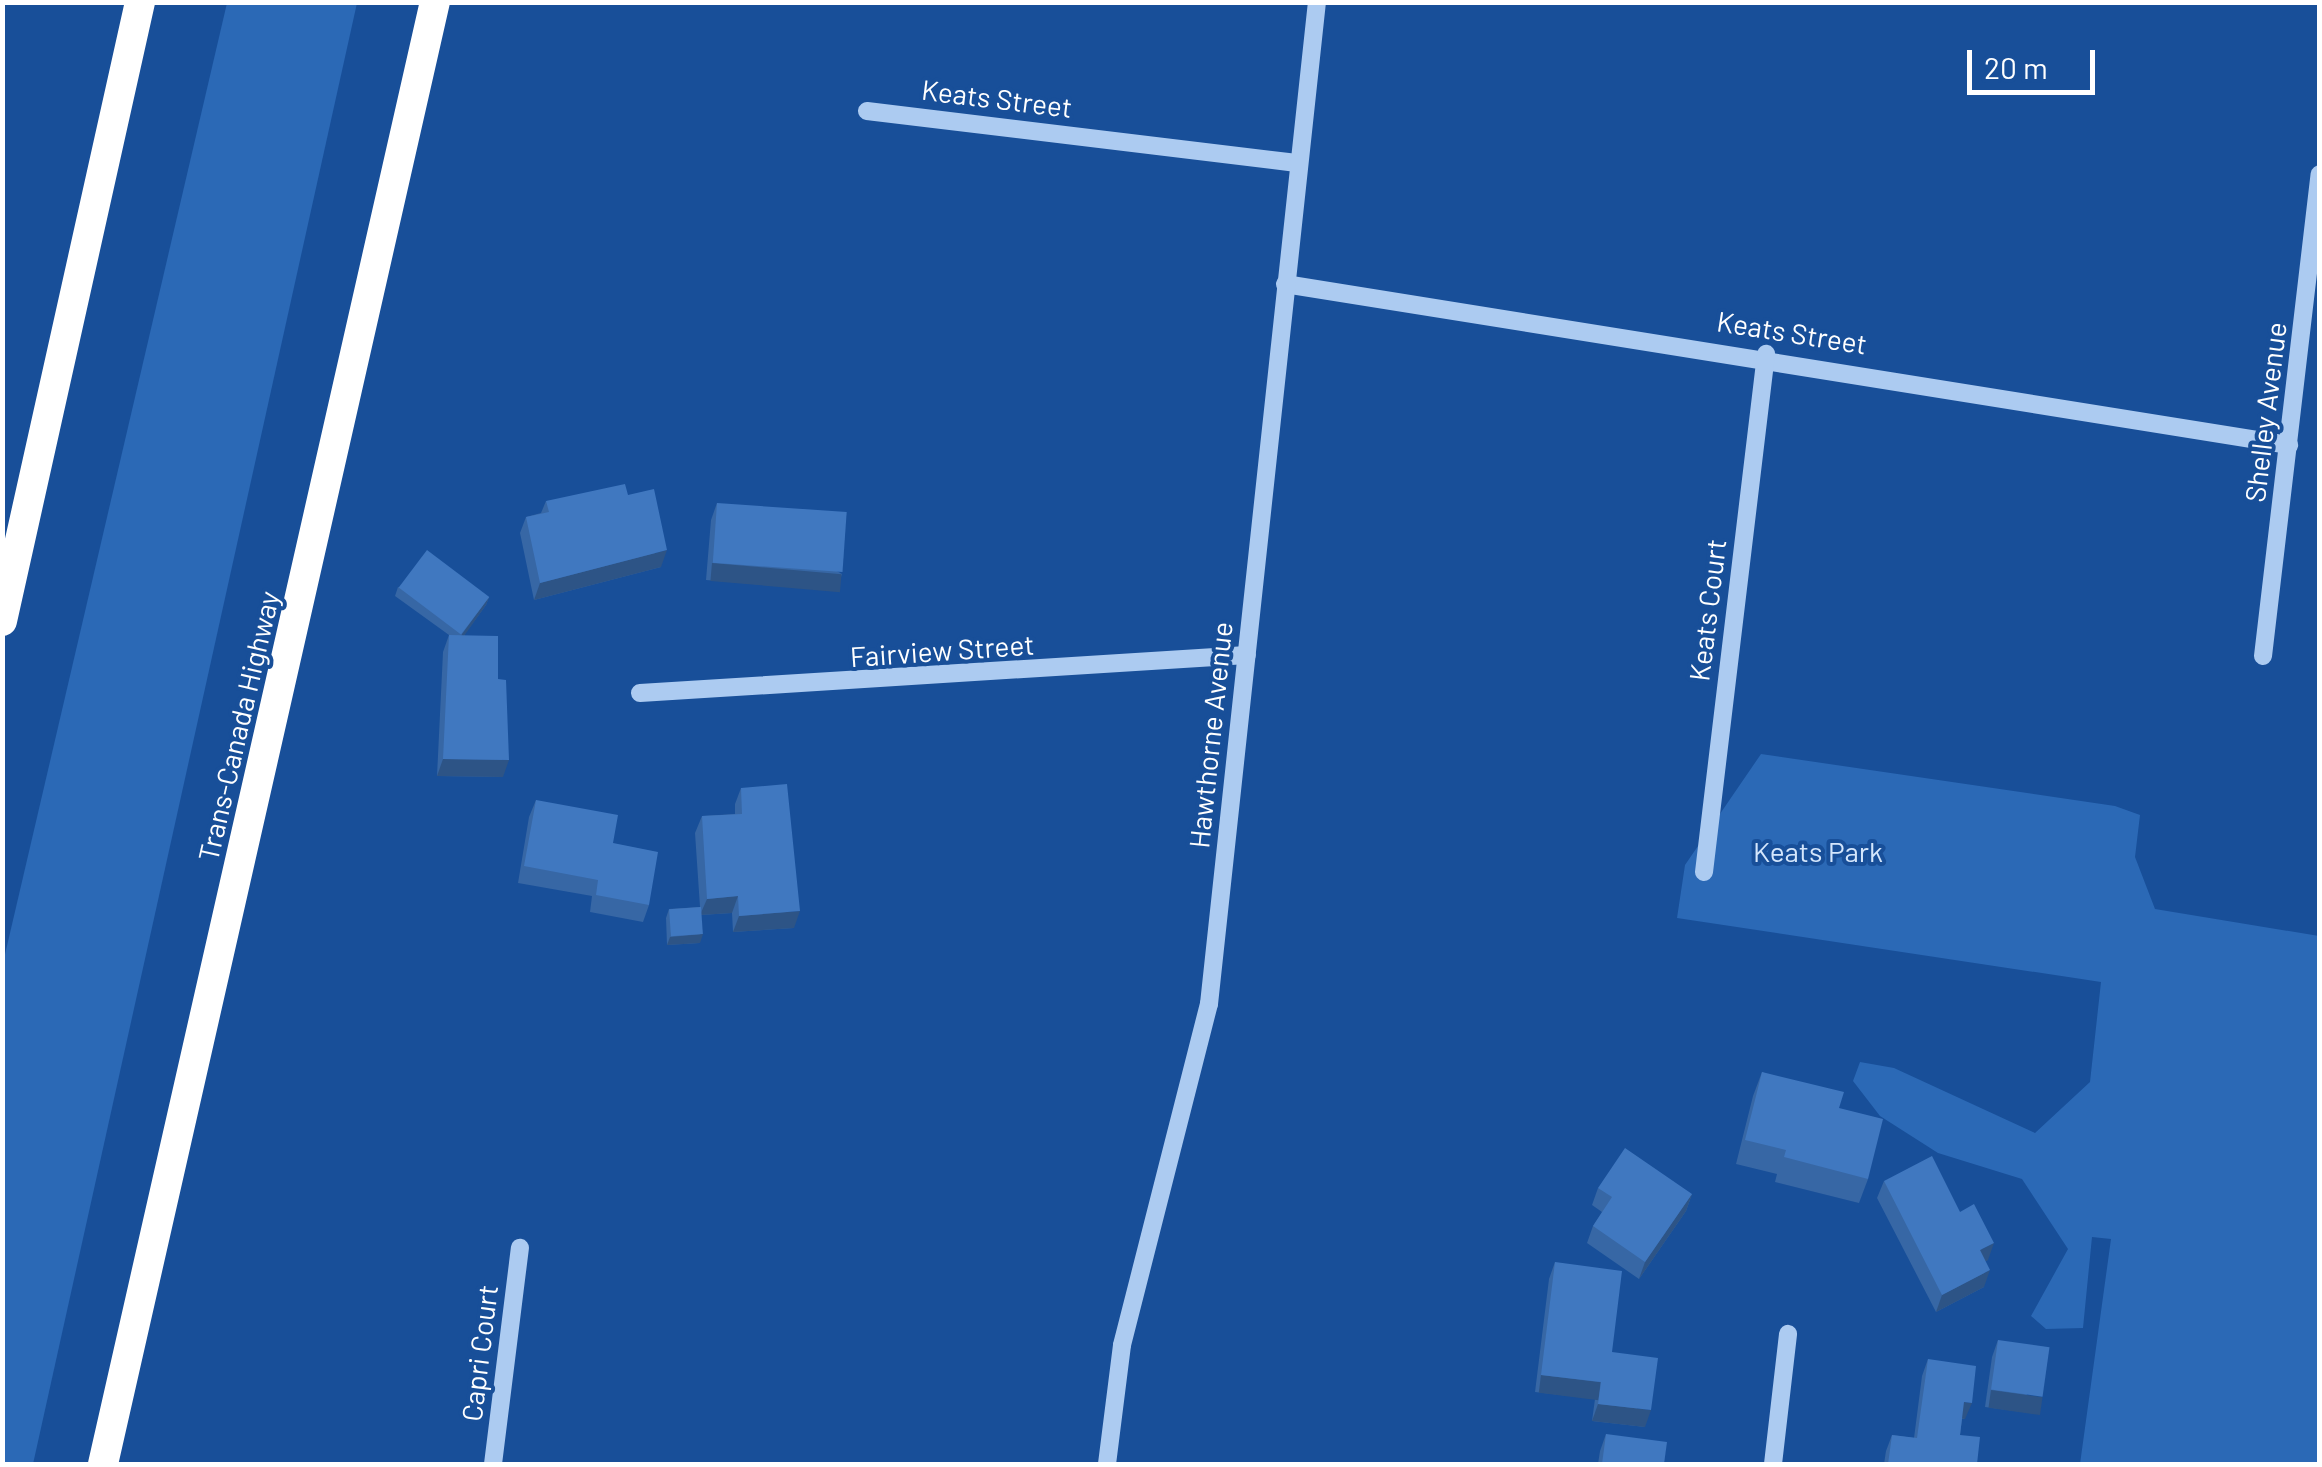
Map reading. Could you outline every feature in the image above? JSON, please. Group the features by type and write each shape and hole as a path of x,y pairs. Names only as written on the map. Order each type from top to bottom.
{"highway":[{"path":"2,621 140,2"},
{"name":"Trans-Canada Highway","path":"104,1464 435,2"}],"street":[{"name":"Hawthorne Avenue","path":"1107,1464 1122,1345 1208,1004 1317,2"},
{"name":"Keats Street","path":"867,111 1300,162"},
{"name":"Shelley Avenue","path":"2264,656 2320,174"},
{"name":"Keats Street","path":"1285,284 1766,354 2289,444"},
{"name":"Keats Court","path":"1704,872 1766,354"},
{"name":"Fairview Street","path":"640,693 1247,655"},
{"name":"Capri Court","path":"493,1464 520,1248"},
{"path":"1773,1464 1788,1334"}],"green space":[{"path":"227,3 357,3 33,1464 3,1464 3,963"},
{"name":"Keats Park","path":"1761,754 2115,806 2140,815 2135,857 2155,909 2319,936 2319,1464 2080,1464 2111,1239 2092,1237 2083,1328 2046,1329 2031,1316 2068,1249 2022,1179 1938,1153 1880,1116 1853,1081 1860,1062 1894,1068 2035,1133 2090,1082 2101,982 1677,918 1685,865"}],"building":[{"path":"625,484 628,495 654,489 667,550 540,583 526,517 549,512 546,501"},
{"path":"717,503 847,512 842,572 713,563"},
{"path":"427,550 489,597 461,634 399,588"},
{"path":"449,635 498,636 498,679 506,680 509,760 443,759"},
{"path":"787,784 800,911 739,916 738,896 707,899 702,816 742,814 741,788"},
{"path":"536,800 618,815 613,843 658,852 649,905 596,895 598,880 524,866"},
{"path":"701,907 703,934 671,936 669,909"},
{"path":"1762,1072 1844,1092 1839,1108 1883,1119 1868,1179 1784,1157 1786,1150 1745,1140"},
{"path":"1625,1148 1692,1194 1645,1262 1593,1226 1612,1197 1598,1188"},
{"path":"1932,1156 1960,1212 1974,1204 1994,1243 1980,1250 1990,1270 1942,1295 1884,1181"},
{"path":"1555,1262 1622,1271 1612,1352 1658,1358 1651,1410 1598,1404 1601,1382 1541,1375"},
{"path":"1998,1340 2049,1347 2043,1397 1991,1390"},
{"path":"1928,1359 1976,1366 1972,1403 1964,1402 1960,1435 1980,1437 1977,1464 1888,1464 1892,1435 1917,1438"},
{"path":"1606,1434 1667,1442 1664,1464 1602,1464"}]}
